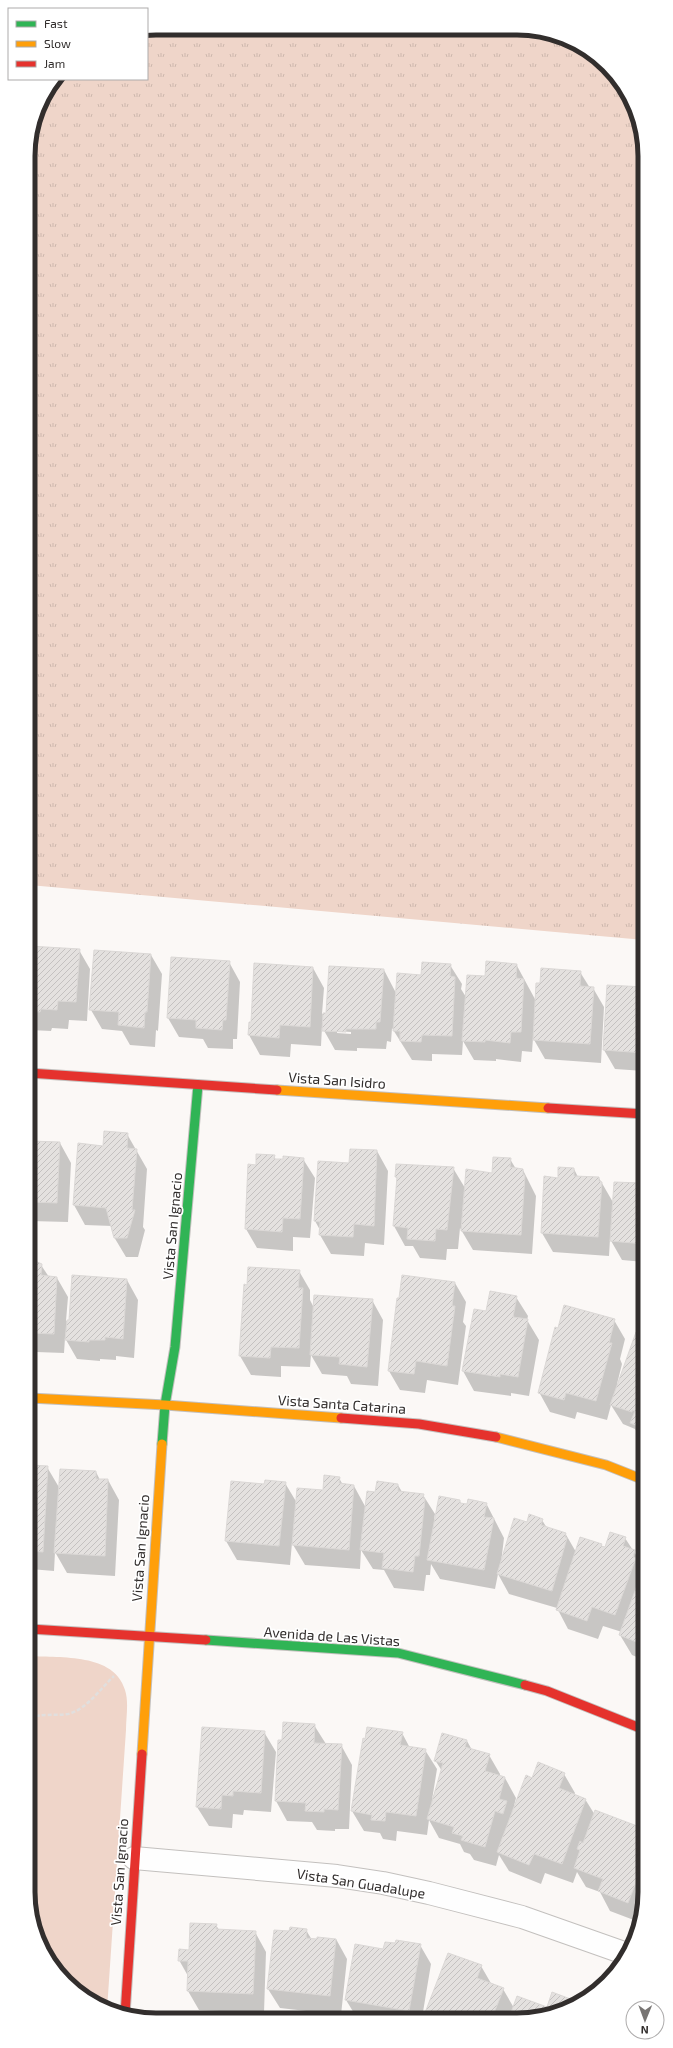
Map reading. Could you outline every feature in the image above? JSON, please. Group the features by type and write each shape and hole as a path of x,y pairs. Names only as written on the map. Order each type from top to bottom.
{"street":[{"name":"Vista San Isidro","path":"35,1073 638,1114"},
{"name":"Vista San Ignacio","path":"124,2009 148,1637 165,1405 175,1347 198,1085"},
{"name":"Vista Santa Catarina","path":"35,1398 165,1405 427,1425 493,1436 606,1465 638,1478"},
{"name":"Avenida de Las Vistas","path":"35,1629 398,1653 547,1691 638,1728"},
{"name":"Vista San Guadalupe","path":"134,1858 323,1875 383,1883 522,1917 622,1952"}],"path":[{"path":"35,1716 75,1711 114,1676"}],"green space":[{"path":"517,35 541,37 564,44 578,51 603,70 622,95 632,117 638,148 638,939 35,886 35,148 39,124 44,109 62,80 148,80 148,36"},
{"path":"35,1656 85,1660 110,1669 119,1678 125,1690 127,1705 107,2003 82,1988 70,1978 60,1966 44,1939 37,1916 35,1892"}],"building":[{"path":"35,946 80,949 76,1002 58,1001 57,1010 41,1009 40,1012 35,1012"},
{"path":"94,950 151,954 147,1012 145,1012 144,1028 118,1025 119,1012 89,1010"},
{"path":"171,957 230,961 226,1020 223,1020 222,1030 196,1028 196,1020 167,1018"},
{"path":"486,961 517,964 516,978 524,979 521,1032 511,1032 510,1043 485,1040 485,1042 462,1041 467,975 485,976"},
{"path":"422,962 451,964 450,976 455,977 452,1036 422,1035 421,1042 400,1041 400,1031 393,1031 397,973 421,975"},
{"path":"254,963 313,967 310,1027 280,1025 279,1038 248,1035 249,1022 251,1022"},
{"path":"329,966 384,969 380,1022 376,1022 376,1029 346,1029 346,1032 322,1031 323,1013 326,1013"},
{"path":"541,968 581,971 580,986 594,987 590,1044 533,1040 536,983 540,983"},
{"path":"607,985 638,987 638,1053 603,1050"},
{"path":"104,1131 128,1133 127,1148 137,1149 132,1210 135,1210 127,1238 114,1238 106,1208 73,1205 78,1143 103,1146"},
{"path":"35,1141 60,1142 57,1203 35,1202"},
{"path":"350,1149 377,1150 374,1226 354,1224 353,1237 319,1235 320,1222 314,1221 318,1161 349,1163"},
{"path":"256,1154 275,1155 274,1159 283,1159 283,1156 304,1158 300,1219 283,1218 282,1232 245,1229 248,1164 256,1165"},
{"path":"493,1157 511,1158 510,1167 523,1169 523,1175 525,1175 521,1235 461,1231 466,1169 492,1173"},
{"path":"396,1164 454,1167 447,1230 436,1229 435,1241 407,1239 408,1228 393,1226 397,1177 395,1177"},
{"path":"558,1167 574,1168 574,1176 599,1177 599,1181 602,1182 598,1237 541,1233 544,1176 558,1178"},
{"path":"614,1182 638,1183 638,1243 610,1241"},
{"path":"35,1261 42,1264 41,1275 57,1277 54,1334 35,1333"},
{"path":"248,1267 300,1270 298,1288 303,1288 299,1348 271,1347 270,1358 239,1356 244,1284 247,1285"},
{"path":"72,1275 127,1279 123,1339 105,1337 105,1340 89,1340 89,1342 65,1340 67,1320 69,1320"},
{"path":"402,1275 455,1282 452,1306 455,1306 447,1366 416,1361 414,1374 388,1371 397,1298 399,1298"},
{"path":"490,1291 517,1296 513,1317 528,1319 518,1377 500,1374 500,1377 462,1371 474,1309 486,1311"},
{"path":"314,1295 373,1299 367,1367 339,1364 340,1357 310,1355"},
{"path":"564,1305 615,1319 609,1343 612,1343 596,1401 566,1393 564,1400 538,1393 555,1327 558,1328"},
{"path":"636,1332 638,1333 638,1426 630,1423 635,1411 632,1410 632,1412 610,1405"},
{"path":"35,1465 48,1466 43,1552 35,1551"},
{"path":"60,1469 96,1471 96,1479 108,1479 105,1556 54,1553"},
{"path":"324,1475 340,1477 339,1483 354,1485 349,1550 292,1545 297,1488 323,1490"},
{"path":"265,1480 286,1482 279,1546 225,1541 231,1481 264,1484"},
{"path":"377,1481 398,1484 398,1491 424,1494 423,1498 425,1499 419,1556 415,1556 413,1572 382,1568 384,1553 360,1550 367,1491 375,1492"},
{"path":"439,1496 460,1500 460,1503 467,1504 468,1499 487,1503 484,1517 494,1518 484,1570 427,1560"},
{"path":"529,1514 543,1519 541,1525 566,1533 565,1537 567,1538 552,1591 497,1574 514,1518 527,1522"},
{"path":"610,1532 626,1537 623,1546 635,1550 633,1557 636,1558 615,1615 592,1607 587,1621 556,1610 580,1537 602,1544 601,1546 605,1547"},
{"path":"638,1583 638,1643 619,1635"},
{"path":"283,1722 315,1724 314,1743 342,1744 338,1810 324,1809 324,1812 305,1811 306,1803 275,1801 278,1740 282,1740"},
{"path":"202,1727 265,1731 261,1793 233,1791 233,1796 222,1795 221,1809 196,1807"},
{"path":"367,1727 403,1732 400,1745 426,1749 416,1816 386,1812 385,1821 371,1820 372,1815 351,1811 363,1738 365,1739"},
{"path":"442,1733 467,1740 465,1747 490,1754 485,1771 505,1777 499,1799 507,1801 503,1814 495,1811 485,1847 461,1840 463,1836 452,1833 454,1827 427,1819 443,1763 434,1761"},
{"path":"538,1762 565,1773 559,1788 586,1799 562,1864 534,1854 529,1865 497,1852 526,1775 532,1778"},
{"path":"595,1810 638,1826 638,1877 628,1903 598,1891 603,1879 574,1868 580,1850 577,1849 580,1841 583,1843"},
{"path":"190,1923 217,1924 216,1929 256,1931 253,1994 187,1991 188,1961 178,1961 179,1949 189,1950"},
{"path":"290,1927 307,1929 306,1938 317,1939 317,1937 336,1939 330,1996 267,1989 274,1930 289,1931"},
{"path":"396,1940 421,1944 409,2011 345,2000 355,1944 383,1949 385,1942 395,1943"},
{"path":"448,1953 482,1965 477,1978 504,1988 494,2013 425,2013"},
{"path":"552,1992 573,2000 541,2011 511,2013 517,1996 547,2007"}],"traffic: fast":[{"path":"162,1444 165,1405 175,1347 198,1085"},
{"path":"206,1640 398,1653 525,1685"}],"traffic: slow":[{"path":"277,1090 548,1108"},
{"path":"35,1398 165,1405 341,1418"},
{"path":"496,1437 606,1465 638,1478"},
{"path":"142,1754 162,1444"}],"traffic: jam":[{"path":"35,1073 277,1090"},
{"path":"548,1108 638,1114"},
{"path":"341,1418 419,1424 496,1437"},
{"path":"35,1629 206,1640"},
{"path":"525,1685 547,1691 638,1727"},
{"path":"125,2009 142,1754"}]}
